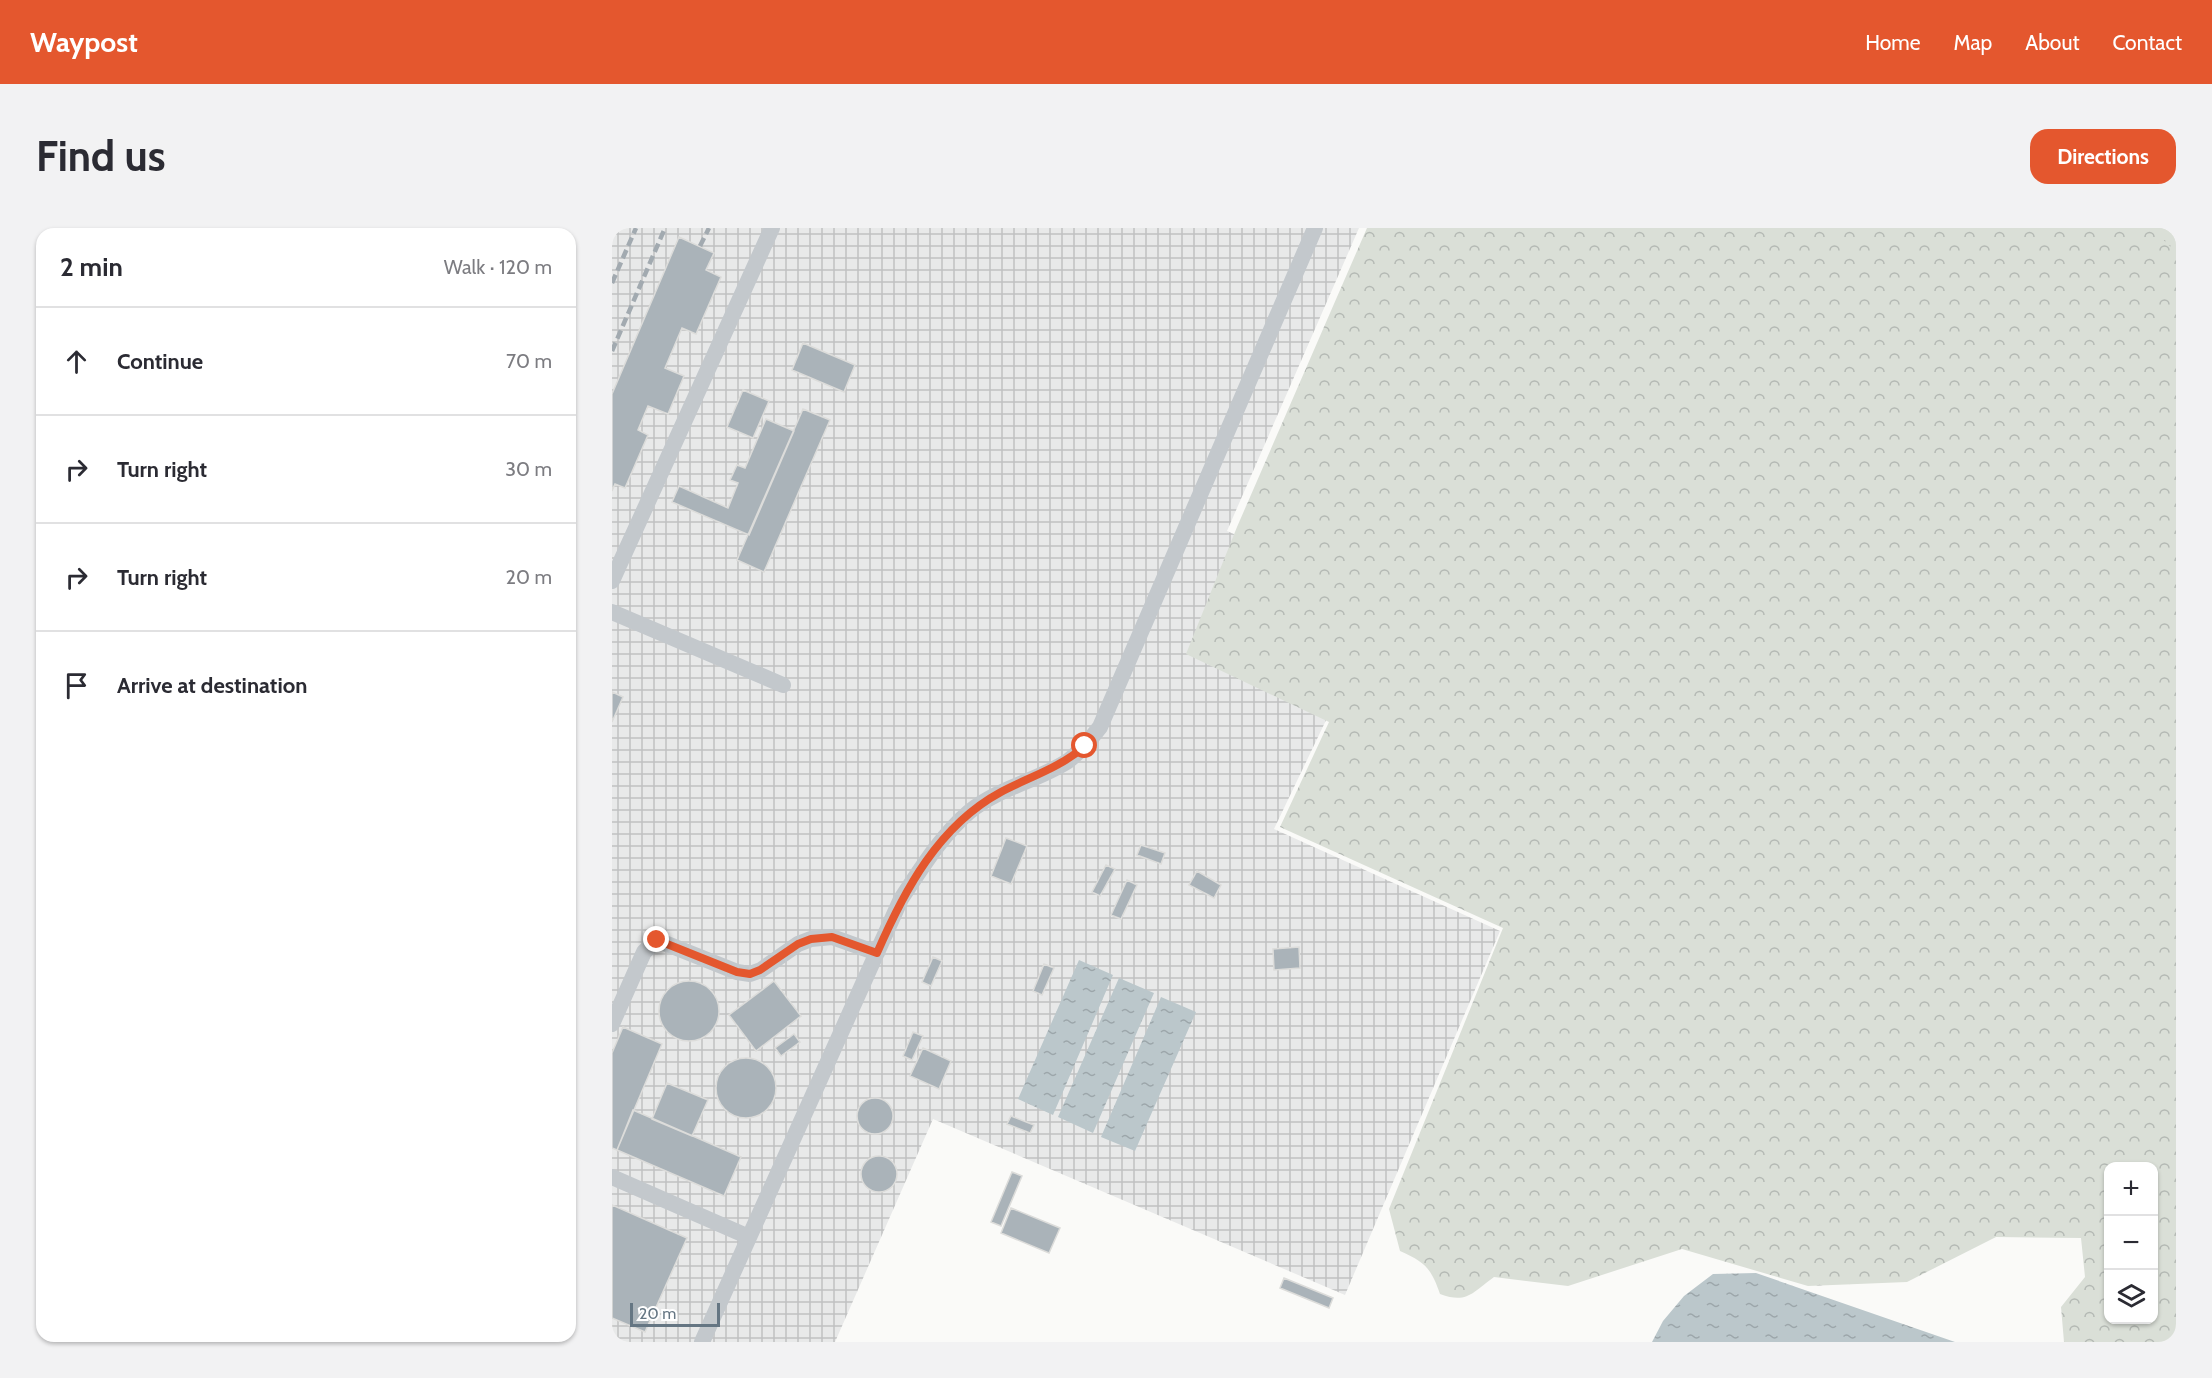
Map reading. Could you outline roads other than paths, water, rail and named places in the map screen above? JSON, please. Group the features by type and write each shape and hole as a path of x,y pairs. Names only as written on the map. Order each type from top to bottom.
{"lane":[{"path":"612,581 772,228"},
{"path":"702,1342 901,899 939,844 970,812 1000,793 1067,761 1085,746 1100,727 1315,228"},
{"path":"612,612 783,685"},
{"path":"612,1024 644,952 657,940 737,972 750,974 760,970 798,944 811,939 832,937 877,953"},
{"path":"612,1177 749,1237"}],"water":[{"path":"1079,960 1113,975 1053,1115 1018,1099"},
{"path":"1119,978 1154,993 1093,1133 1058,1117"},
{"path":"1161,997 1196,1012 1135,1151 1101,1137"},
{"path":"1756,1273 1955,1342 1652,1342 1663,1321 1684,1296 1713,1274"}],"railway":[{"path":"612,283 636,228"},
{"path":"612,351 665,228"},
{"path":"700,246 709,228"}]}
